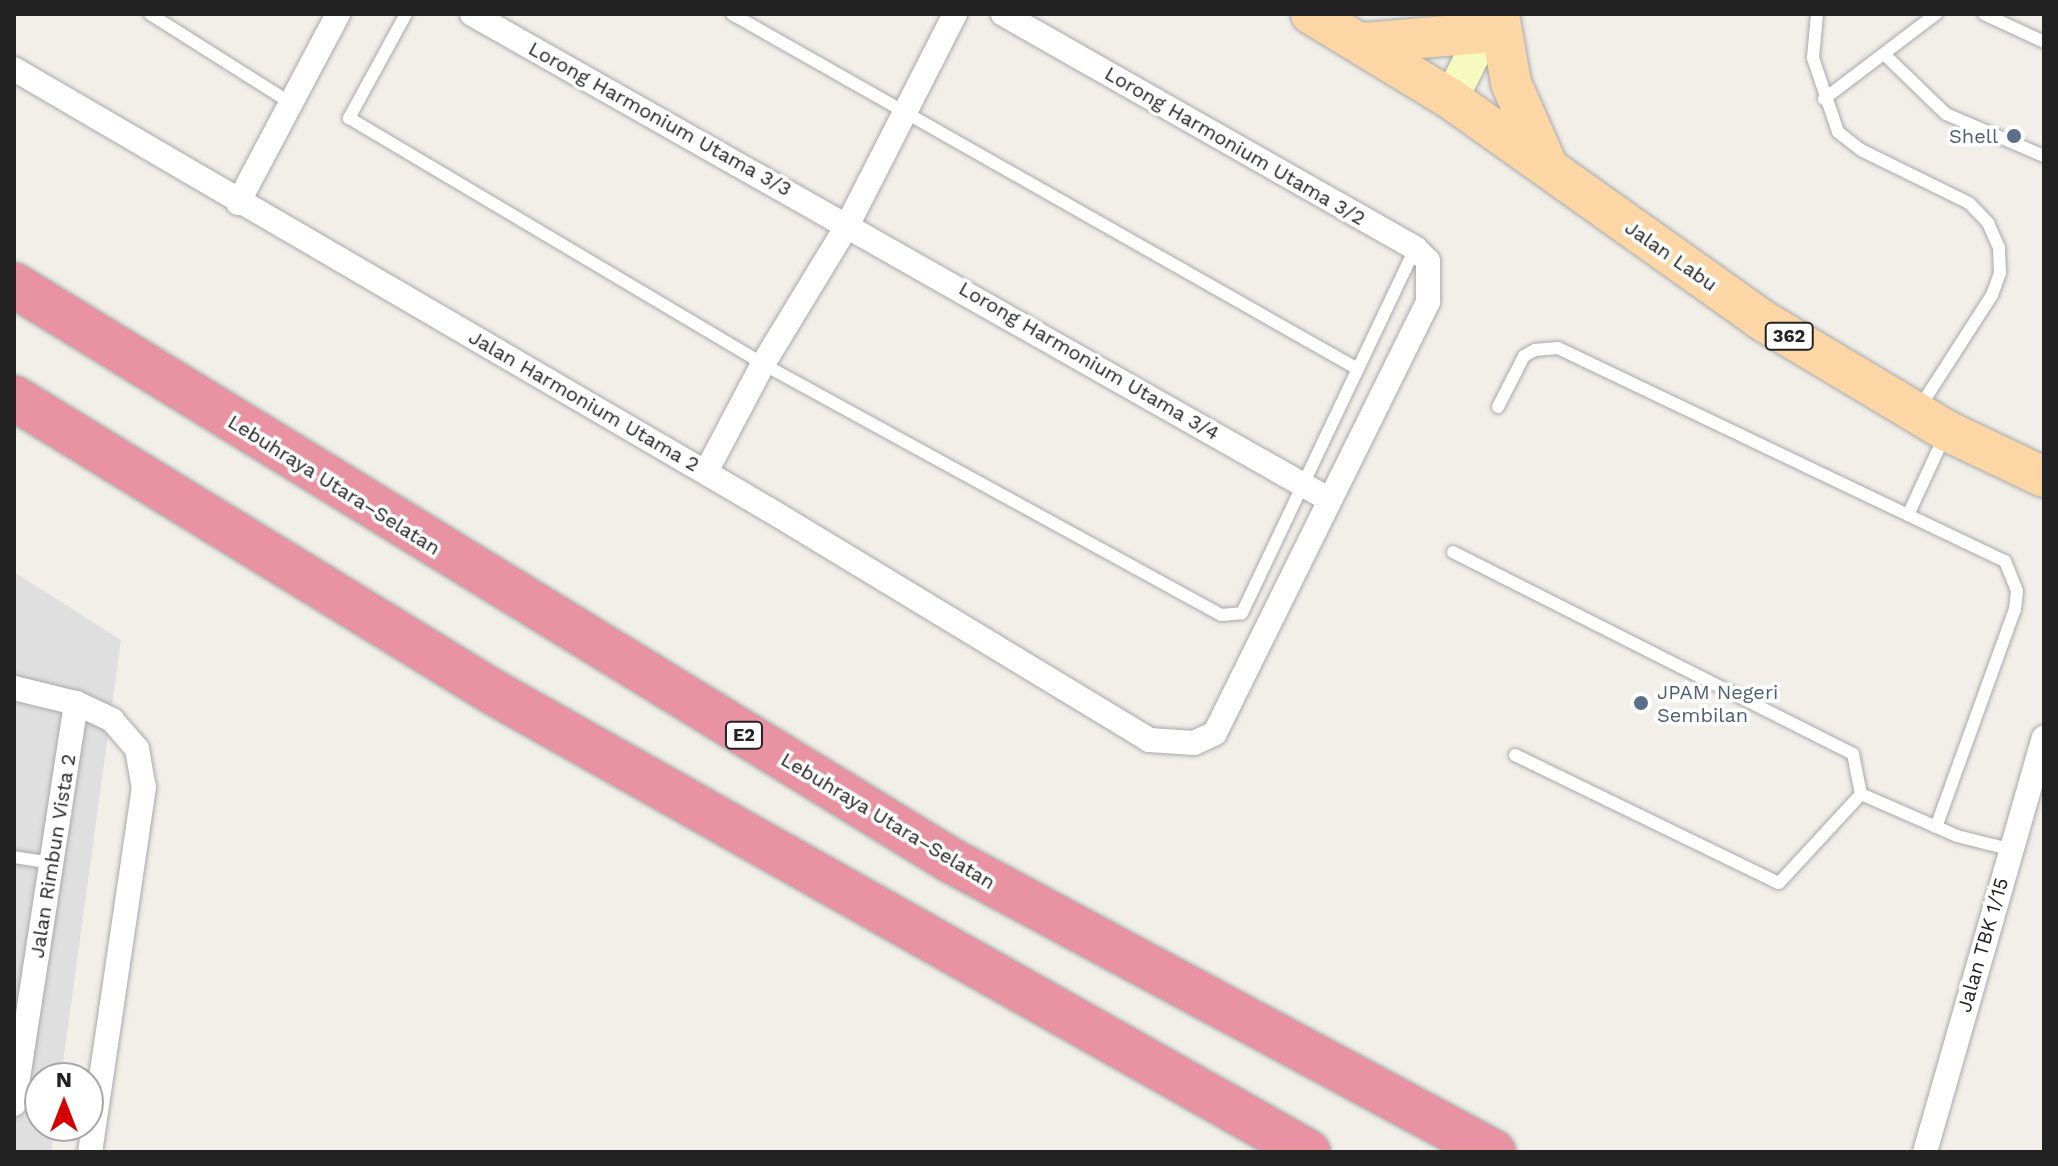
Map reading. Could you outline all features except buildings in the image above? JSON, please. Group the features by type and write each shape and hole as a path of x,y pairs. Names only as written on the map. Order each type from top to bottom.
{"highway":[{"name":"Lebuhraya Utara–Selatan","path":"14,285 950,860 1493,1152"},
{"path":"14,398 493,692 1308,1152"}],"main road":[{"name":"Jalan Labu","path":"1311,14 1451,99 1760,319 1932,422 2044,477"},
{"path":"1363,43 1492,20"},
{"path":"1451,99 1492,20"},
{"path":"1492,20 1511,83 1549,169"}],"street":[{"path":"238,203 338,14"},
{"name":"Lorong Harmonium Utama 3/3","path":"472,14 848,224"},
{"path":"706,472 763,364 848,224 955,14"},
{"name":"Lorong Harmonium Utama 3/2","path":"1003,14 1415,248"},
{"name":"Jalan Harmonium Utama 2","path":"14,69 238,203 706,472 1149,740 1184,745 1215,733 1330,500"},
{"name":"Lorong Harmonium Utama 3/4","path":"848,224 1330,500"},
{"path":"1330,500 1428,302 1428,261 1415,248"},
{"path":"14,688 76,703 112,720 137,749 144,787 90,1152"},
{"name":"Jalan Rimbun Vista 2","path":"14,1104 20,1033 52,863 76,703"},
{"name":"Jalan TBK 1/15","path":"1925,1152 2009,849 2039,778 2044,738"}],"lane":[{"path":"150,14 291,103"},
{"path":"406,14 349,118 763,364 1221,615 1242,613 1415,248"},
{"path":"732,14 905,115 1356,368"},
{"path":"1817,14 1813,58 1824,99 1838,132 1861,150 1969,203 1988,223 1999,248 2000,273 1932,422 1908,515"},
{"path":"1824,99 1936,14"},
{"path":"1984,14 2044,42"},
{"path":"1884,54 1946,114 2044,156"},
{"path":"1498,407 1524,356 1535,350 1558,348 2005,561 2017,591 1936,827"},
{"path":"1453,552 1853,754 1861,794"},
{"path":"1515,755 1779,883 1861,794"},
{"path":"1861,794 1936,827 2009,849"},
{"path":"14,857 52,863"}],"shaded area":[{"path":"14,572 121,640 63,1062 24,1062 24,1142 53,1142 51,1152 14,1152"}],"place":[{"name":"Shell","path":"2014,136"},
{"name":"JPAM Negeri Sembilan","path":"1641,703"}]}
